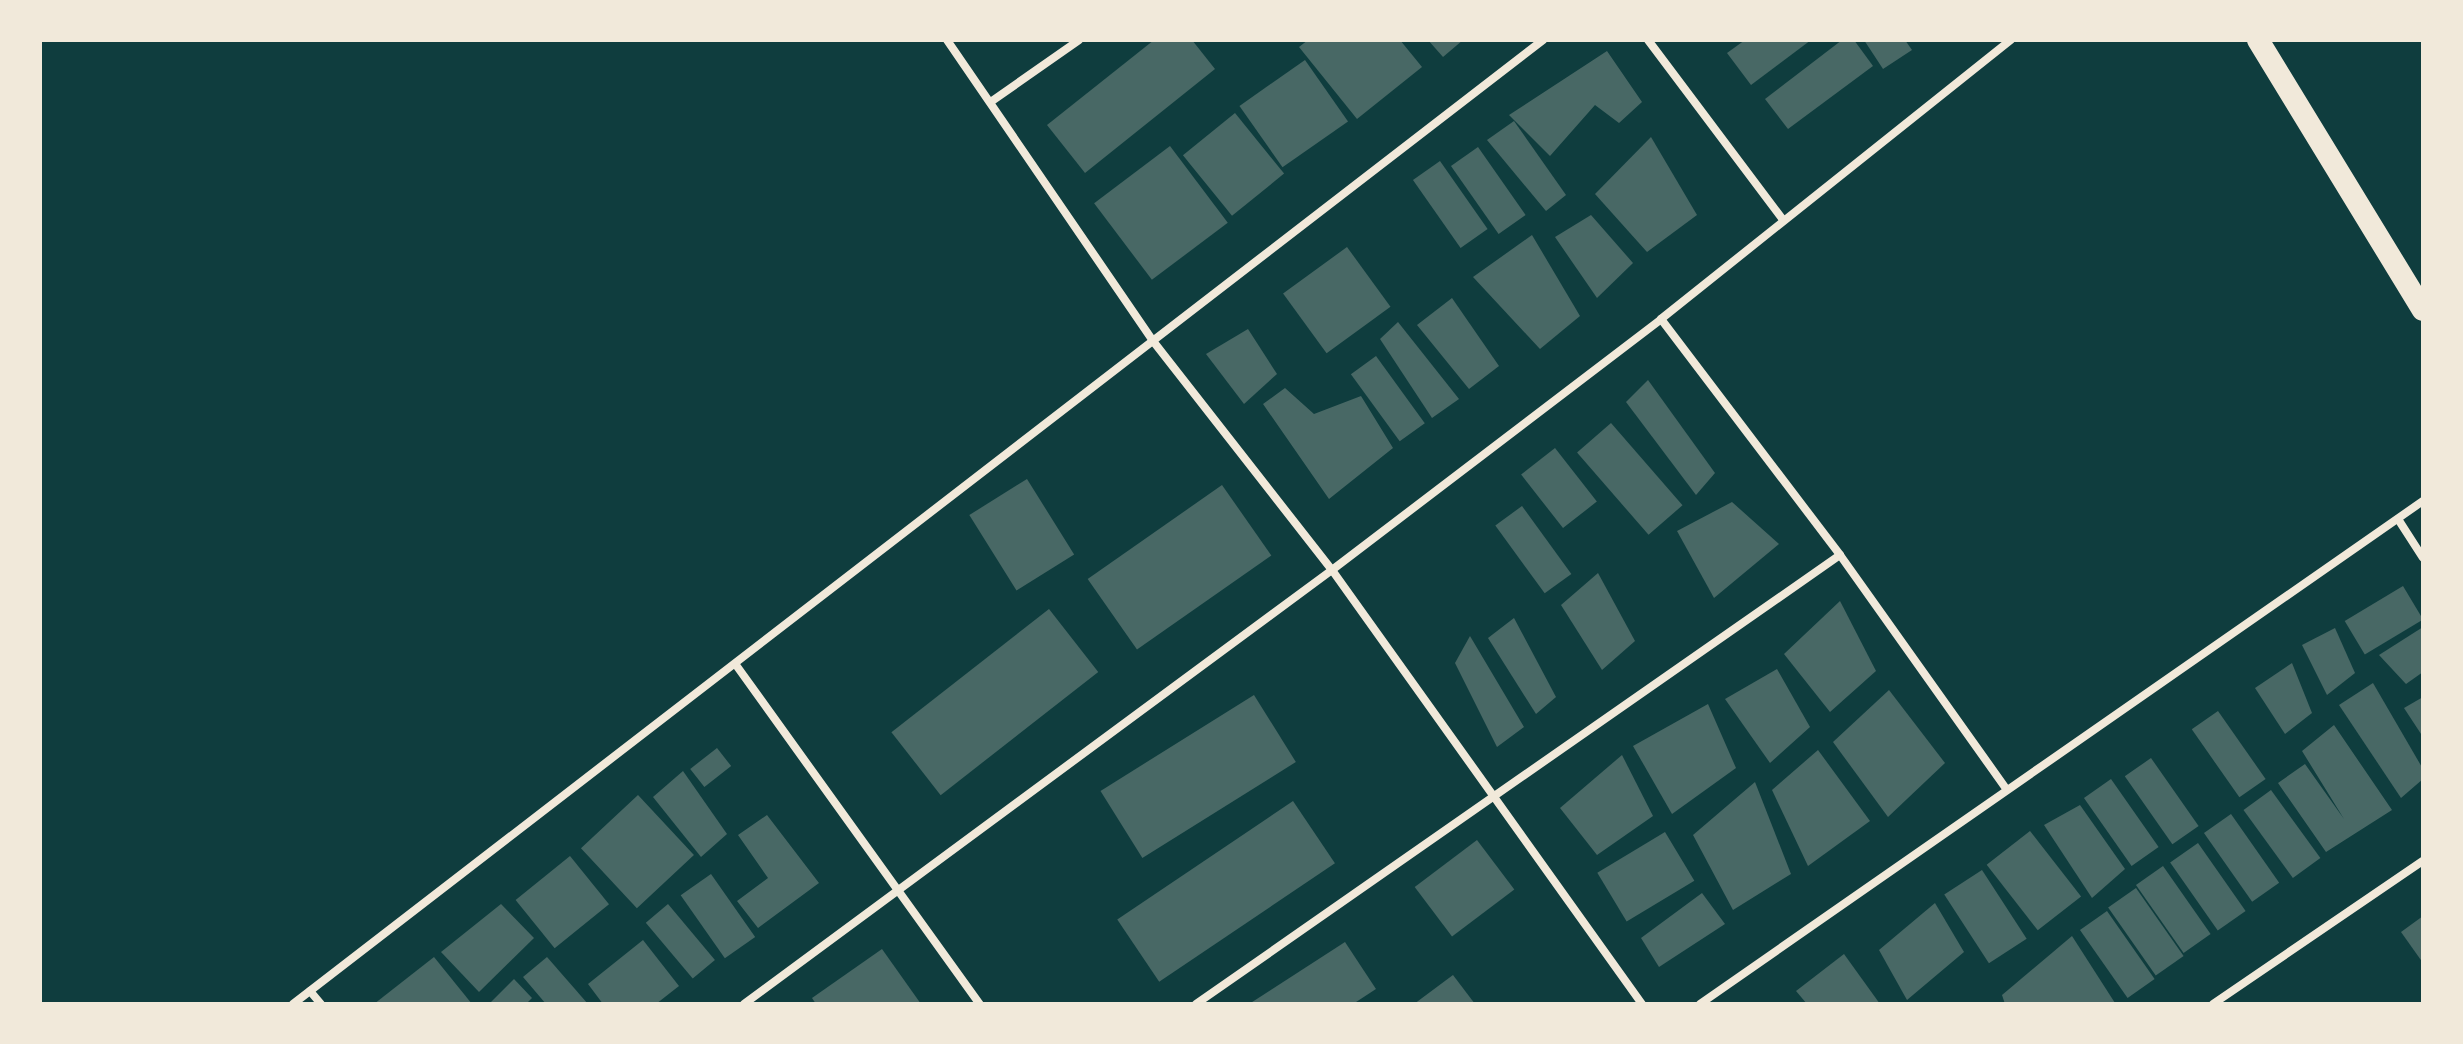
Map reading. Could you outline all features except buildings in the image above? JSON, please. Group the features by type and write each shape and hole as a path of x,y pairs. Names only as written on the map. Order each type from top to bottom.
{"highway":[{"path":"2258,40 2423,310"}],"street":[{"path":"947,40 992,101 1153,341 1332,570 1642,1004"},
{"path":"992,101 1079,40"},
{"path":"293,1004 1543,40"},
{"path":"1648,40 1783,220"},
{"path":"744,1004 900,893 1332,570 1661,319 2011,40"},
{"path":"1661,319 1840,555 2007,790"},
{"path":"1700,1004 2423,501"},
{"path":"2398,519 2423,558"},
{"path":"1196,1004 1496,798 1840,555"},
{"path":"736,665 980,1004"},
{"path":"2213,1004 2423,861"},
{"path":"310,991 321,1004"}]}
